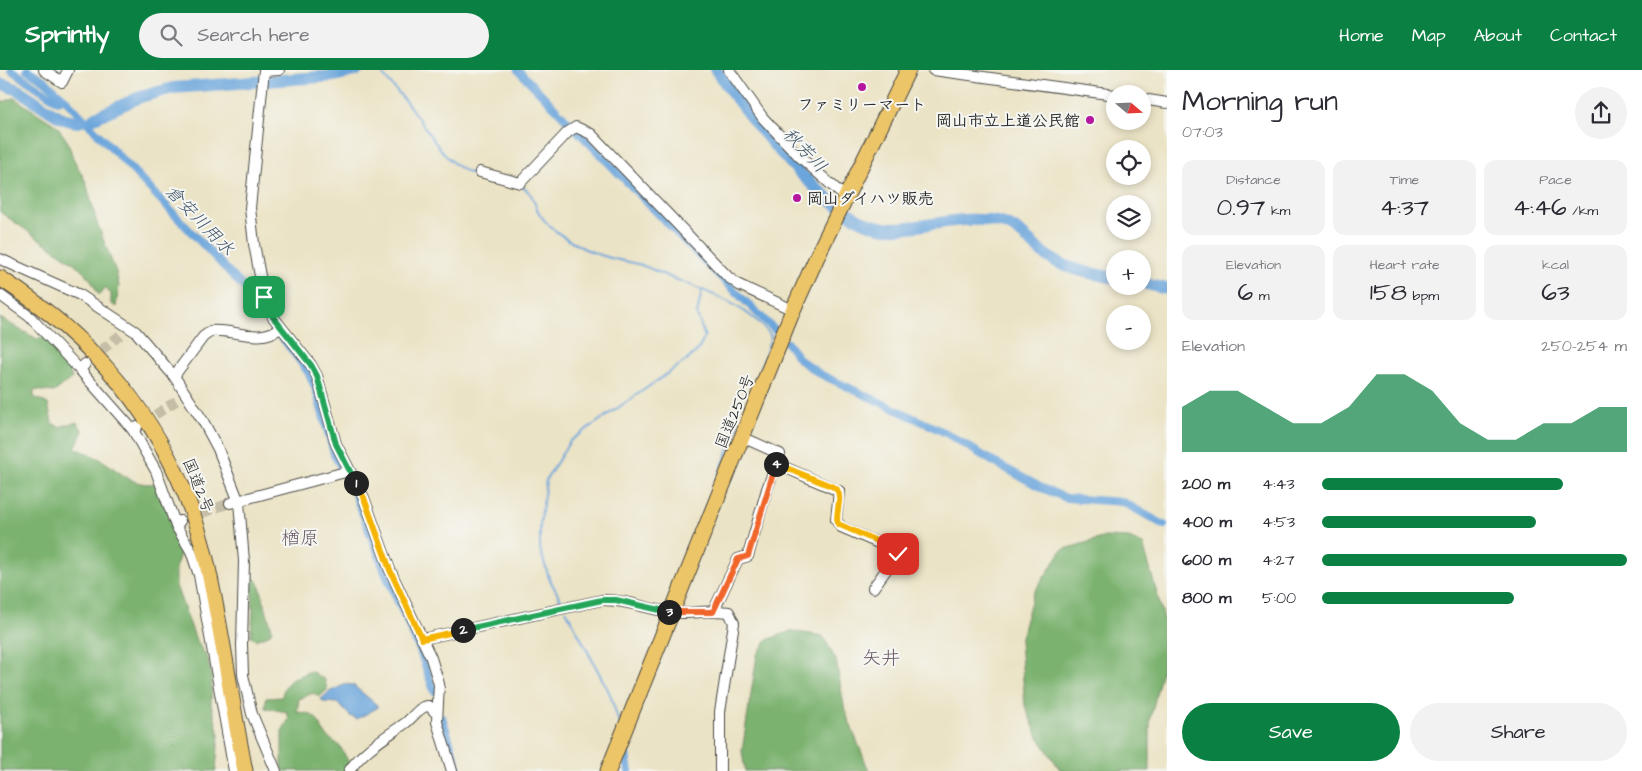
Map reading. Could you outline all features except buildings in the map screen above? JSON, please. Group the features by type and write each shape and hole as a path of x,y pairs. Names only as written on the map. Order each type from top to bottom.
{"highway":[{"name":"国道250号","path":"608,771 793,310 844,199 908,70"},
{"name":"国道2号","path":"0,278 34,299 94,353 142,412 178,477 206,558 245,771"}],"street":[{"path":"44,70 62,82 68,70"},
{"path":"279,70 264,73 251,221 264,297 277,330 311,365 317,376 346,473 364,498 390,570 422,639 439,684 436,713 452,771"},
{"path":"729,70 763,118 844,199"},
{"path":"932,70 1106,94"},
{"path":"1151,100 1167,102"},
{"path":"480,172 520,182 568,132 576,127 583,129 591,134 728,277 739,285 793,310"},
{"path":"0,259 80,295 124,331 136,332 174,376 183,397 218,449 234,503 244,562 243,675 252,714 276,771"},
{"path":"0,295 30,317 83,367 135,429 156,471 191,551 199,575 234,771"},
{"path":"174,376 203,337 211,331 263,336 277,330"},
{"path":"713,612 738,559 748,556 780,454 742,437"},
{"path":"777,461 784,467 839,491 836,520 842,527 899,552 873,588"},
{"path":"234,503 346,473"},
{"path":"422,639 609,600 672,612 729,612 734,624 720,712 720,771"},
{"path":"350,771 391,732 404,725 424,707 429,706 436,713"}],"green space":[{"path":"14,98 57,126 68,142 73,158 86,182 97,223 116,272 119,286 116,307 111,303 111,294 105,287 101,294 98,294 91,280 74,263 0,212 0,103"},
{"path":"0,318 37,339 45,337 67,363 72,378 54,392 34,390 34,397 48,404 52,423 59,427 77,422 83,431 75,448 100,459 134,481 150,484 160,483 172,525 182,547 176,566 176,586 196,640 208,659 212,680 211,704 219,734 216,771 0,771"},
{"path":"1105,537 1129,538 1143,544 1167,629 1163,666 1150,720 1150,771 1061,771 1038,737 1025,706 1020,641 1033,594 1062,550"},
{"path":"251,575 259,583 272,630 269,635 255,640 251,636 253,612"},
{"path":"791,631 823,636 836,660 845,711 869,771 745,771 742,751 757,655 767,640"},
{"path":"311,671 325,680 327,690 319,697 313,693 299,699 297,712 314,717 328,737 340,746 351,765 361,771 284,771 282,766 282,731 289,719 287,712 265,708 266,698 282,697 288,683 296,677"}],"water":[{"path":"346,684 353,685 377,705 377,708 357,719 350,716 337,703 323,702 321,699 329,692"}],"waterway":[{"path":"11,70 58,101 64,98"},
{"name":"倉安川用水","path":"27,70 44,80 64,98 249,293 308,372 316,390 334,454 354,492 388,579 419,648 434,691"},
{"name":"秋芳川","path":"94,118 140,97 173,88 334,76 358,70"},
{"path":"379,70 447,157 457,166 468,172 499,182"},
{"path":"518,70 704,261 778,333"},
{"name":"秋芳川","path":"716,70 748,113 792,165 817,189 841,208 866,222 888,228 902,228 959,220 987,220 1001,223 1014,228 1041,252 1055,261 1080,270 1106,276"},
{"name":"秋芳川","path":"0,84 20,92 59,117 79,122"},
{"path":"520,186 529,192 538,212 545,221 572,242 597,254 642,265 694,286 723,299 750,315 771,336 759,375"},
{"name":"秋芳川","path":"1151,285 1167,289"},
{"path":"563,604 549,578 540,549 540,526 546,480 570,441 687,360 698,350 705,337 697,315 702,289"},
{"path":"787,343 800,360 820,374 946,433 1042,488 1066,498 1123,502 1164,525"},
{"path":"702,516 740,421"},
{"path":"566,610 610,694 619,723"},
{"name":"倉安川用水","path":"442,717 459,771"},
{"path":"625,748 629,771"}],"tunnel":[{"path":"90,360 120,335"},
{"path":"143,423 179,399"},
{"path":"188,518 230,503"}],"place":[{"name":"ファミリーマート","path":"862,87"},
{"name":"岡山市立上道公民館","path":"1090,120"},
{"name":"岡山ダイハツ販売","path":"797,198"}],"district":[{"name":"楢原","path":"300,537"},
{"name":"矢井","path":"881,657"}],"route":[{"path":"264,297 280,328 311,365 317,376 336,444 364,498 390,570 422,639 503,623 602,600 616,600 667,612 713,612 739,557 748,556 777,461 784,467 836,488 840,495 836,520 838,524 897,550 898,554"}]}
